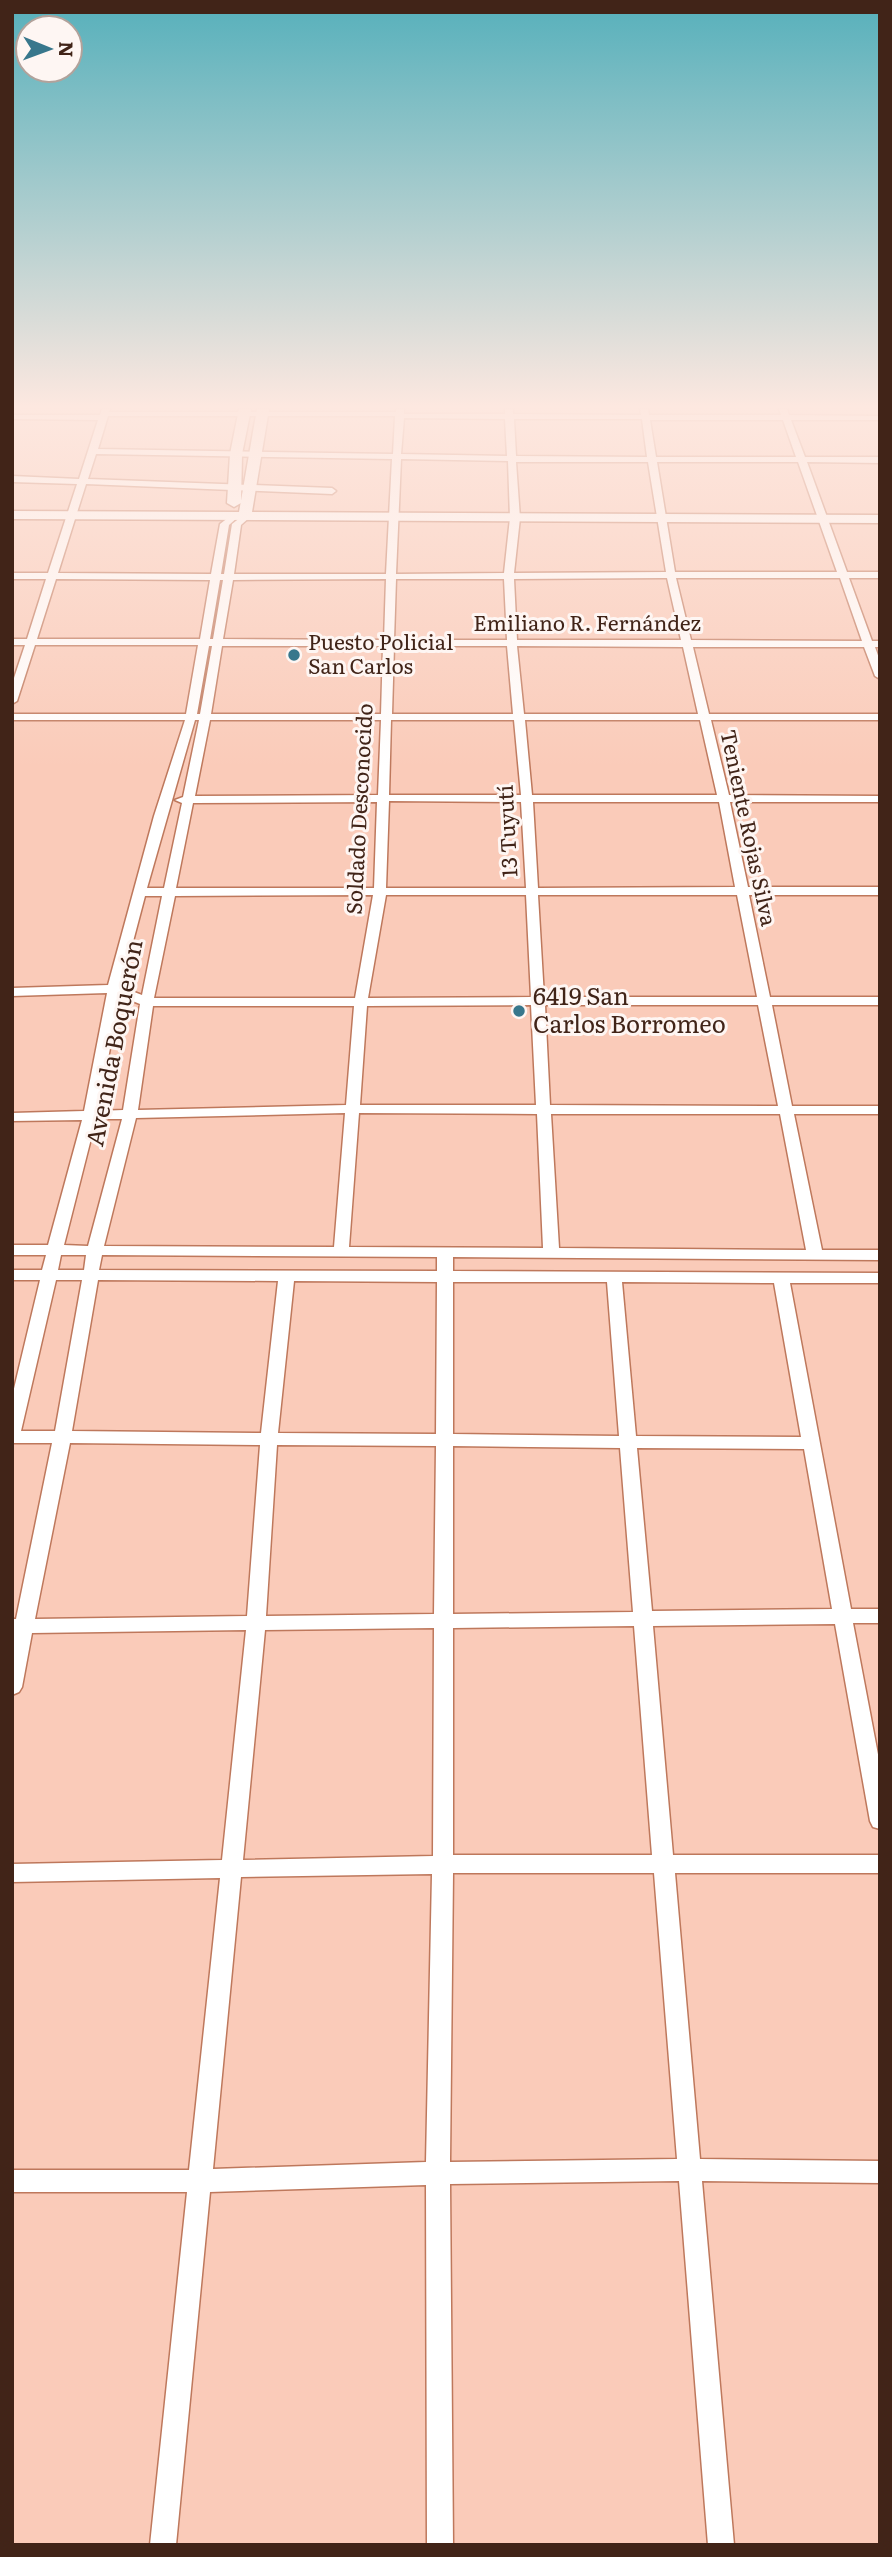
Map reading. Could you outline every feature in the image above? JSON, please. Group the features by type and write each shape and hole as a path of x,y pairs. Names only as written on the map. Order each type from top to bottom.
{"street":[{"path":"12,701 69,528"},
{"name":"Avenida Boquerón","path":"12,1688 18,1626 62,1438 95,1250 130,1114 147,1002 189,800 198,717 222,577 225,528"},
{"name":"Soldado Desconocido","path":"341,1251 361,1002 380,892 393,528"},
{"name":"13 Tuyutí","path":"514,528 509,576 512,644 527,798 551,1251"},
{"name":"Teniente Rojas Silva","path":"662,528 744,893 815,1255"},
{"path":"826,528 843,575 874,644 880,676"},
{"path":"12,576 880,575"},
{"name":"Emiliano R. Fernández","path":"12,642 874,644"},
{"path":"12,717 880,717"},
{"name":"Avenida Boquerón","path":"12,1435 55,1249 90,1115 114,989 139,891 165,801 198,717"},
{"path":"165,801 385,798 880,799"},
{"path":"139,891 880,891"},
{"path":"12,992 114,989 147,1002 880,1001"},
{"path":"12,1118 352,1109 880,1110"},
{"path":"12,1250 551,1251 880,1255"},
{"path":"440,2545 438,2173 443,1867 445,1251"},
{"path":"12,1275 880,1278"},
{"path":"163,2545 256,1624 269,1440 287,1275"},
{"path":"614,1277 721,2545"},
{"path":"780,1278 880,1821"},
{"path":"12,1435 62,1438 444,1442 627,1440 811,1443"},
{"path":"18,1626 880,1616"},
{"path":"12,1873 443,1867 465,1864 880,1864"},
{"path":"12,2181 200,2181 438,2173 689,2170 880,2172"}],"place":[{"name":"Puesto Policial San Carlos","path":"294,655"},
{"name":"6419 San Carlos Borromeo","path":"519,1011"}]}
